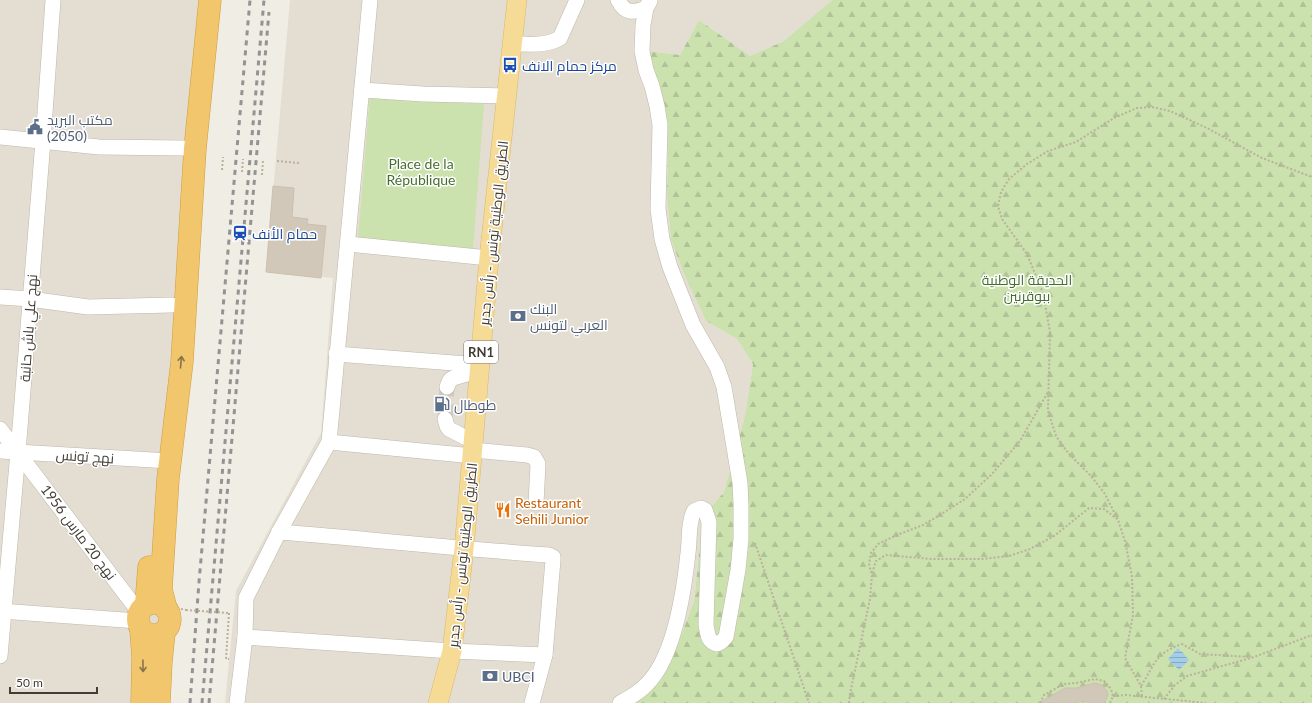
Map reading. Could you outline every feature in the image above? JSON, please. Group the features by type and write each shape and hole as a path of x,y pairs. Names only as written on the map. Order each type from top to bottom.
{"highway":[{"path":"164,461 182,362 189,149 199,0"},
{"path":"142,703 143,657 153,614 164,461 172,305 189,149 210,0"},
{"path":"153,614 146,634 152,636 159,635 164,632 159,703"}],"main road":[{"name":"الطريق الوطنية تونس - رأس جدير","path":"438,703 452,650 464,549 489,258 517,0"}],"street":[{"name":"نهج علي باش حانبة","path":"0,656 2,611 18,452 53,0"},
{"path":"237,703 245,637 246,598 279,532 329,442 370,0"},
{"path":"512,42 524,45 549,42 560,38 577,0"},
{"path":"618,0 621,6 626,10 636,12 648,4"},
{"path":"620,703 633,696 647,685 659,668 671,641 682,599 692,516 694,511 701,508 706,510 709,522 706,625 708,638 717,644 726,637 738,570 741,538 740,483 724,387 717,367 693,325 670,267 662,239 658,209 660,125 657,106 642,51 643,25 648,4"},
{"path":"362,90 423,94 507,96"},
{"path":"0,137 99,147 189,149"},
{"path":"348,244 489,258"},
{"path":"0,297 30,299 88,307 172,305"},
{"path":"336,354 480,368"},
{"path":"447,387 450,380 453,378 480,368"},
{"path":"445,419 449,429 473,449"},
{"name":"نهج 20 مارس 1956","path":"0,428 18,452 153,614"},
{"path":"329,442 473,449 534,457 538,464 536,503"},
{"name":"نهج تونس","path":"0,451 164,461"},
{"path":"279,532 360,538 464,549 549,555 553,560 545,655 532,703"},
{"path":"2,611 153,614"},
{"path":"245,637 545,655"}],"path":[{"path":"1142,696 1141,686 1125,658 1133,615 1132,576 1125,541 1118,520 1105,494 1091,476 1068,453 1056,436 1048,412 1050,332 1044,293 1027,254 1002,219 998,206 1001,192 1009,180 1027,164 1048,151 1076,142 1120,116 1137,108 1152,107 1170,111 1206,128 1262,158 1312,177"},
{"path":"222,170 223,157"},
{"path":"242,172 243,159"},
{"path":"262,175 263,160"},
{"path":"277,161 299,163"},
{"path":"872,575 869,564 870,553 878,544 923,525 965,499 992,474 1020,441 1048,391"},
{"path":"849,703 870,599 872,575 876,561 886,555 931,559 982,559 1009,556 1030,549 1054,536 1089,508 1104,509 1118,520"},
{"path":"754,541 809,703"},
{"path":"153,614 229,613 226,659"},
{"path":"1164,699 1175,685 1187,676 1254,657 1312,635"},
{"path":"1141,686 1150,673 1157,658 1165,651 1182,644 1200,654 1254,657"},
{"path":"1040,703 1044,695 1064,684 1095,679 1104,681 1111,689 1113,696 1110,703"},
{"path":"1113,696 1126,694 1206,703"}],"shaded area":[{"path":"0,0 215,0 162,587 173,608 172,644 160,703 0,703"},
{"path":"290,0 832,0 784,41 750,56 699,20 680,55 647,51 656,94 668,122 667,196 671,240 684,274 706,321 737,339 753,364 745,416 724,492 703,516 694,601 678,644 660,681 629,703 225,703 236,591 321,433 333,278 266,272"}],"green space":[{"name":"الحديقة الوطنية ببوقرنين","path":"832,0 1312,0 1312,703 629,703 660,681 678,644 694,601 703,516 724,492 745,416 753,364 737,339 706,321 684,274 671,240 667,196 668,122 656,94 647,51 680,55 699,20 750,56 784,41"},
{"name":"Place de la République","path":"370,95 484,104 473,249 358,238"}],"water":[{"path":"1178,648 1189,660 1179,670 1168,659"}],"building":[{"path":"273,186 294,188 292,217 308,219 307,224 326,226 321,278 266,272"},
{"path":"1095,683 1102,685 1107,691 1108,695 1103,703 1090,703 1083,701 1073,703 1039,703 1065,688 1076,688"}],"tunnel":[{"path":"445,419 447,387"}],"railway":[{"path":"190,703 199,582 250,0"},
{"path":"202,703 264,0"},
{"path":"209,703 269,12"}],"place":[{"name":"مركز حمام الانف","path":"510,65"},
{"name":"مكتب البريد (2050)","path":"35,127"},
{"name":"حمام الأنف","path":"240,233"},
{"name":"البنك العربي لتونس","path":"518,316"},
{"name":"طوطال","path":"442,404"},
{"name":"Restaurant Sehili Junior","path":"503,510"},
{"name":"UBCI","path":"490,676"}]}
